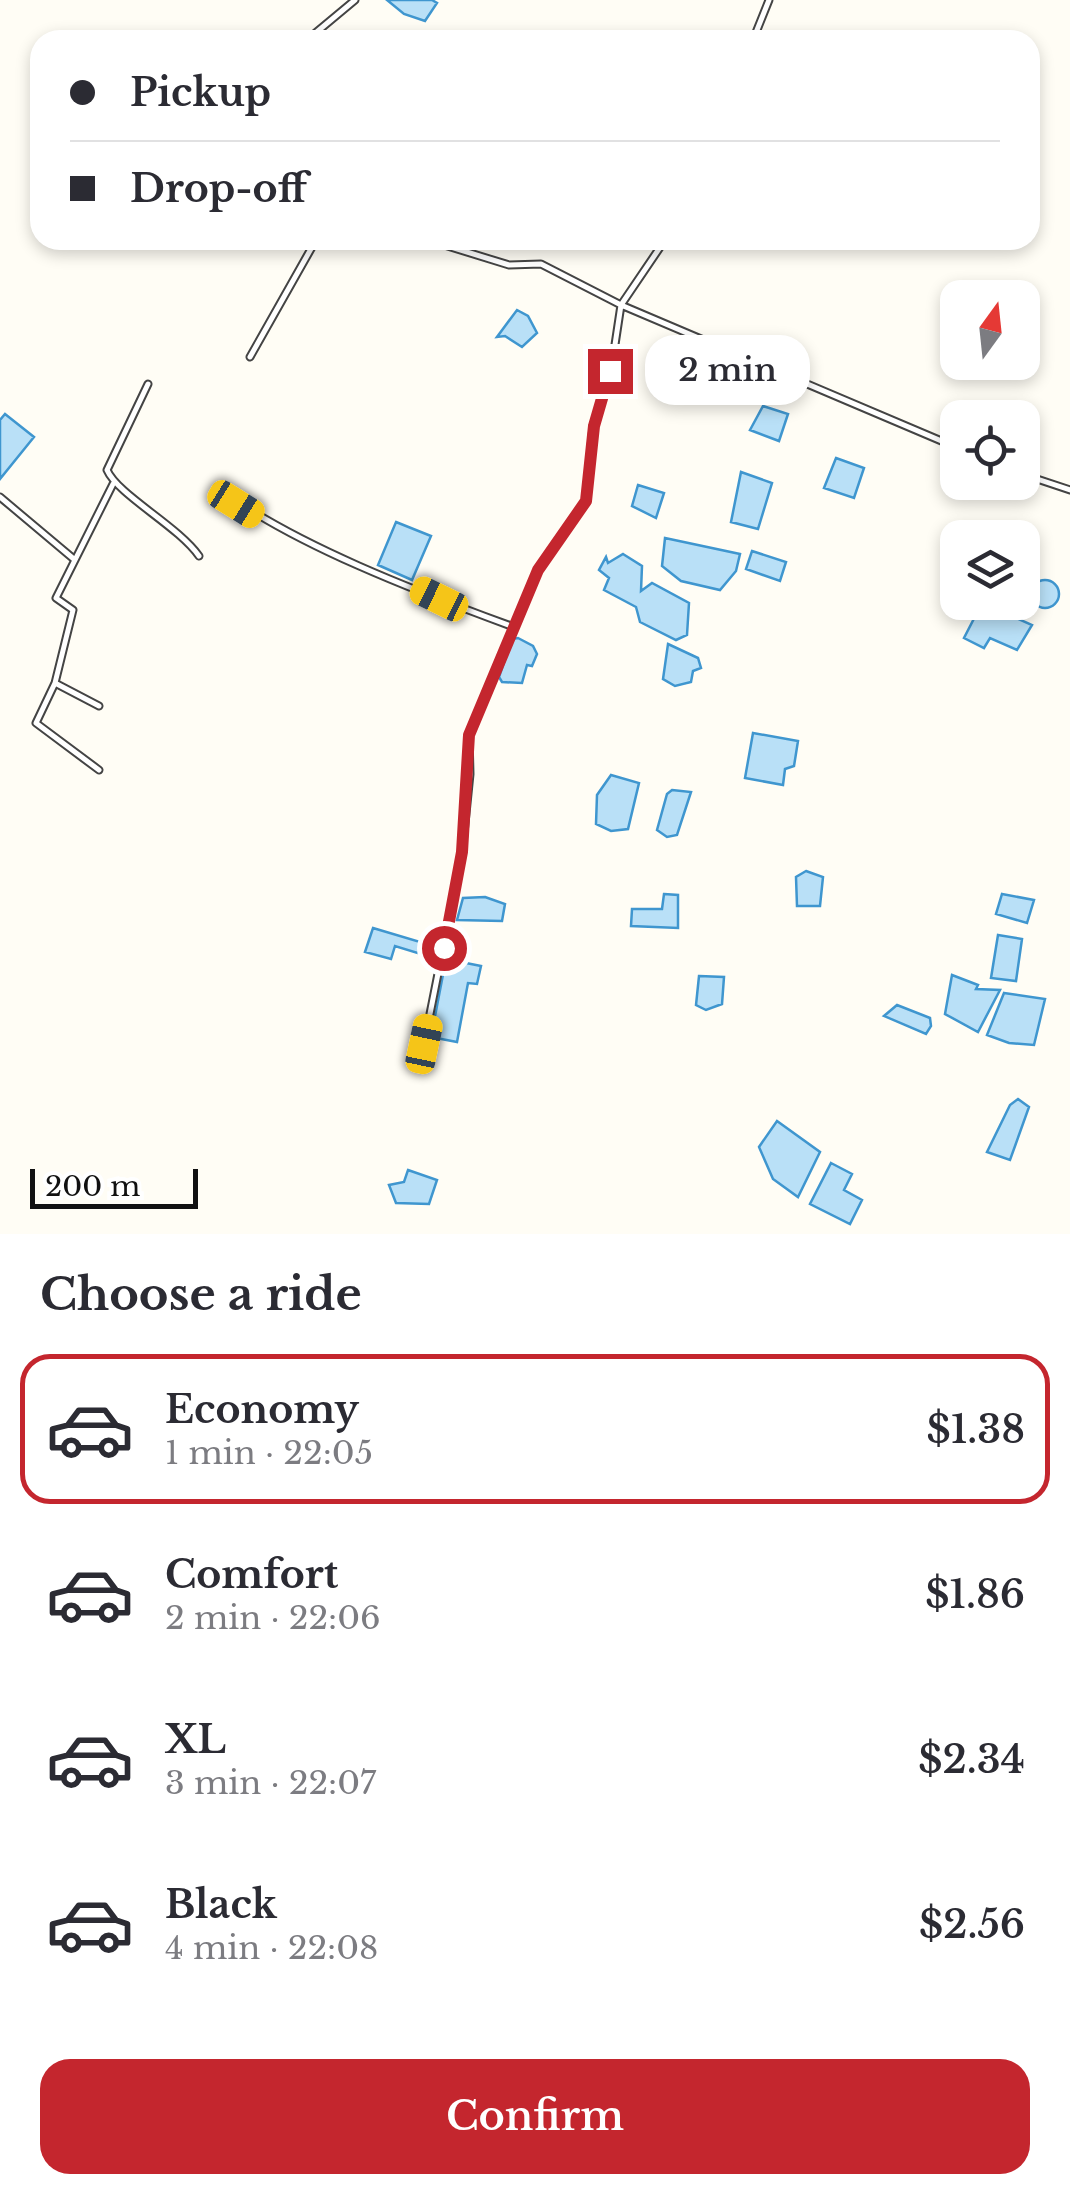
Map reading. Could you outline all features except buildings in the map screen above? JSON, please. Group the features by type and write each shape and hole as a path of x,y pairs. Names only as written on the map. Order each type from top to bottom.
{"street":[{"path":"318,30 354,0"},
{"path":"757,30 769,0"},
{"path":"250,357 310,250"},
{"path":"460,250 509,265 542,264 622,305 940,440"},
{"path":"424,1044 462,852 469,735 538,570 586,501 594,426 610,371 622,305 659,250"},
{"path":"148,384 107,470 113,484 138,498 185,536 200,556"},
{"path":"1040,480 1070,490"},
{"path":"99,770 36,724 55,683 73,610 56,598 113,484"},
{"path":"218,487 253,514 439,599 512,626"},
{"path":"0,497 75,560"},
{"path":"55,683 100,706"}],"water":[{"path":"387,0 437,3 425,21 404,14"},
{"path":"517,310 528,316 537,333 522,347 505,336 497,337"},
{"path":"763,406 788,414 779,441 750,430"},
{"path":"5,414 34,437 0,479 0,420"},
{"path":"836,458 864,468 854,498 824,488"},
{"path":"741,472 772,483 758,529 731,522"},
{"path":"638,485 664,493 656,518 632,506"},
{"path":"396,522 431,536 412,580 378,565"},
{"path":"665,538 740,554 736,571 720,590 681,581 662,566"},
{"path":"752,551 786,562 780,581 746,569"},
{"path":"623,554 642,566 641,591 652,583 689,603 687,635 676,640 640,622 636,607 604,590 609,578 599,570 606,557 608,563"},
{"path":"1040,581 1051,581 1058,588 1055,604 1040,607"},
{"path":"973,620 1021,620 1032,625 1017,650 990,638 984,648 964,638"},
{"path":"512,639 533,646 537,654 532,666 527,665 522,683 502,682 499,677"},
{"path":"668,644 698,658 701,668 693,671 691,682 675,686 663,679"},
{"path":"753,733 798,741 794,766 785,769 783,785 745,778"},
{"path":"611,775 639,783 628,829 611,831 596,824 597,795"},
{"path":"672,790 691,792 677,835 667,837 657,830 667,794"},
{"path":"806,871 823,877 820,906 797,906 796,877"},
{"path":"664,894 678,895 678,928 631,926 632,909 662,909"},
{"path":"1002,894 1034,900 1027,923 996,914"},
{"path":"485,897 505,904 502,921 457,920 463,898"},
{"path":"373,928 427,944 424,955 395,946 391,959 365,952"},
{"path":"998,935 1022,939 1016,981 991,978"},
{"path":"446,959 481,966 477,984 468,983 457,1042 431,1037"},
{"path":"952,975 978,985 976,989 1000,990 978,1032 945,1014"},
{"path":"699,976 724,977 722,1004 706,1010 696,1005"},
{"path":"1004,993 1045,999 1034,1045 1009,1043 987,1035"},
{"path":"897,1005 930,1018 926,1034 884,1016"},
{"path":"1018,1099 1029,1107 1010,1160 987,1152 1010,1105"},
{"path":"777,1121 820,1152 798,1197 773,1179 759,1147"},
{"path":"831,1163 852,1174 844,1190 862,1200 850,1224 810,1204"},
{"path":"408,1170 437,1180 429,1204 396,1203 389,1185 404,1182"}],"route":[{"path":"444,948 462,852 462,820 470,774 469,735 538,570 578,518 586,501 594,426 610,371"}]}
